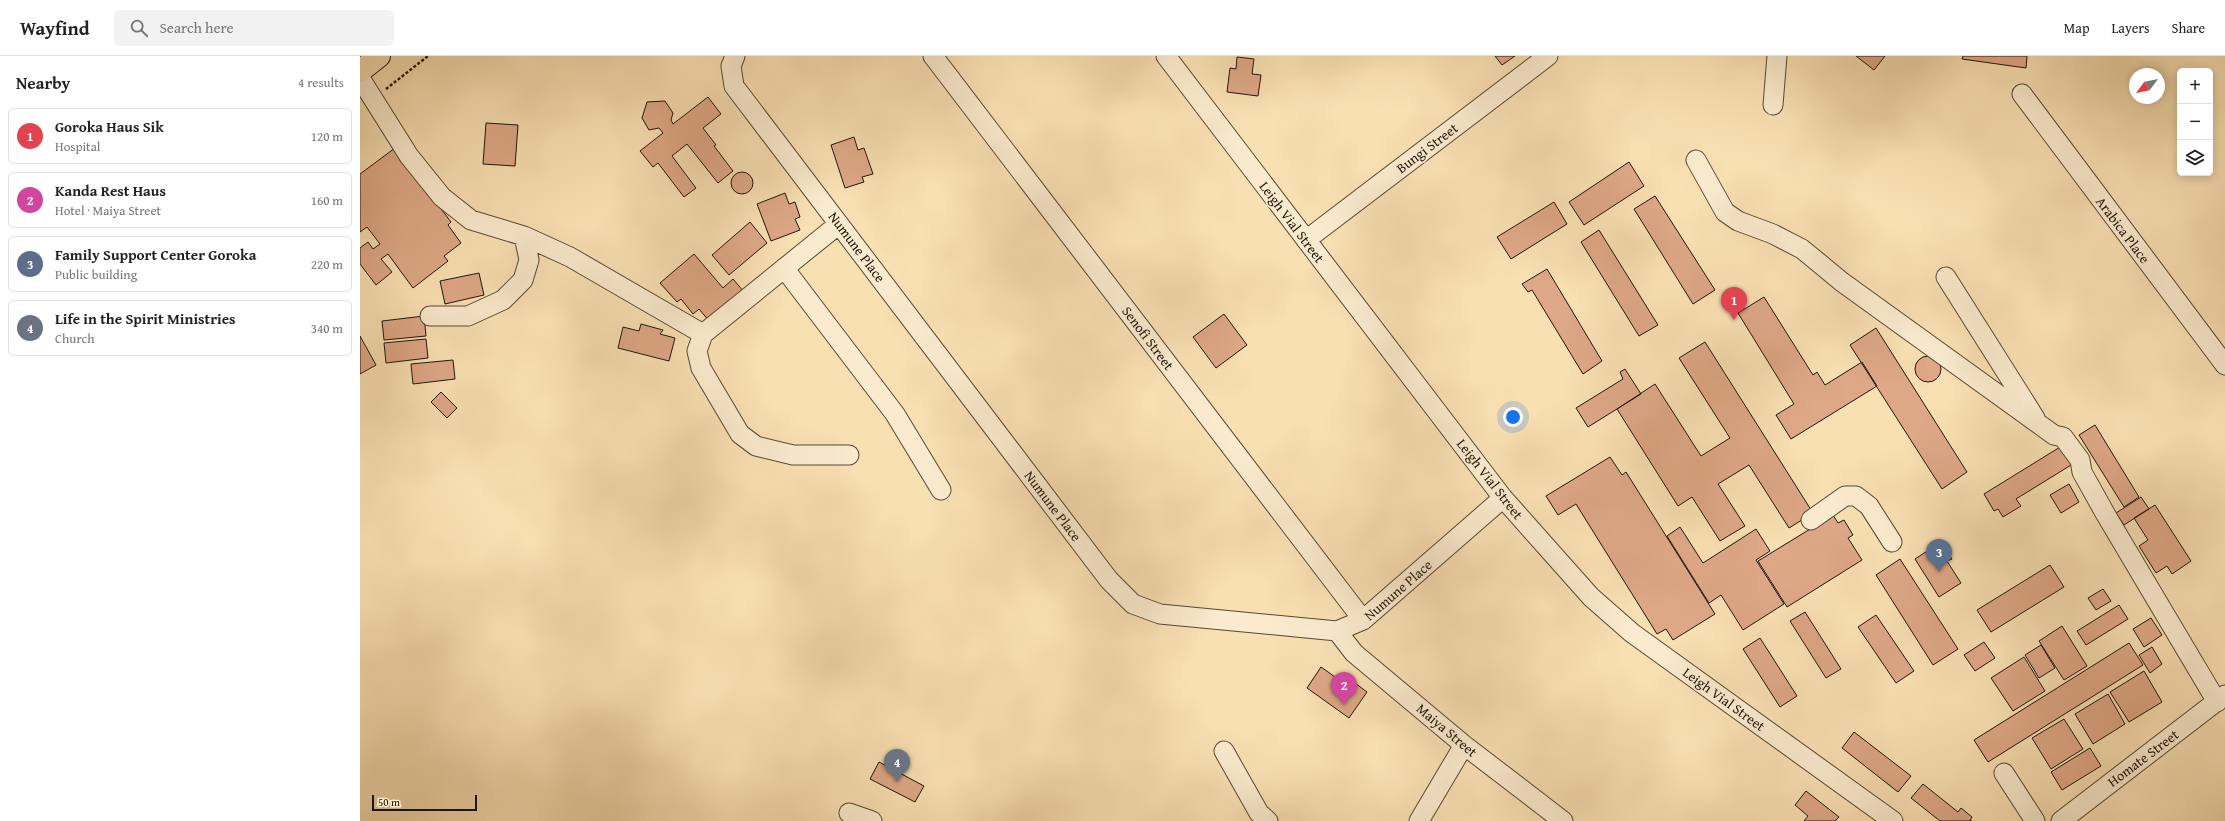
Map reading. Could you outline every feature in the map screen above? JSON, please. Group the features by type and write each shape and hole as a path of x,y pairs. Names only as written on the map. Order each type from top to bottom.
{"highway":[{"path":"360,71 379,56"}],"street":[{"name":"Senofi Street","path":"933,56 1363,620"},
{"name":"Bungi Street","path":"1306,240 1548,56"},
{"path":"1773,105 1777,56"},
{"name":"Leigh Vial Street","path":"1170,57 1306,240 1503,498 1591,597 1632,633 1893,821"},
{"name":"Numune Place","path":"733,61 734,86 1109,580 1133,604 1160,614 1337,631 1363,620 1503,498"},
{"path":"360,78 409,156 442,197 471,220 524,236 570,257 704,334"},
{"name":"Arabica Place","path":"2022,94 2225,365"},
{"path":"1696,160 1725,212 1738,221 1773,234 1802,249 1842,282 2054,435 2063,438 2071,446 2080,460 2082,472 2106,515 2221,699"},
{"path":"839,224 704,334 697,351 701,368 740,434 756,446 794,455 849,455"},
{"path":"430,316 468,316 503,300 523,280 529,260 524,236"},
{"path":"784,268 895,414 941,490"},
{"path":"1946,278 2039,424"},
{"path":"1811,520 1845,496 1856,496 1869,506 1892,542"},
{"name":"Maiya Street","path":"1337,631 1354,653 1464,745 1563,821"},
{"name":"Homate Street","path":"2061,821 2221,699"},
{"path":"1419,821 1464,745"},
{"path":"1224,751 1259,813 1268,821"},
{"path":"2004,773 2035,821"},
{"path":"849,813 872,821"}],"path":[{"path":"373,98 428,56"}],"building":[{"path":"1495,56 1515,56 1502,65"},
{"path":"1856,56 1885,56 1874,70"},
{"path":"1963,56 2027,56 2026,68 1962,59"},
{"path":"1237,57 1254,59 1252,74 1261,75 1258,96 1227,92 1230,68 1236,69"},
{"path":"708,97 721,114 703,128 716,145 714,146 733,171 718,183 687,144 672,156 696,188 684,197 658,163 653,167 640,151 663,133 659,128 649,130 642,118 647,102 665,101 673,113 671,120 673,124"},
{"path":"486,123 518,125 515,166 483,164"},
{"path":"854,137 858,150 864,148 873,174 862,177 864,182 845,188 831,145"},
{"path":"395,148 451,222 448,225 461,243 444,256 448,261 413,288 388,254 381,259 392,272 376,285 360,264 360,248 368,242 373,249 380,244 367,227 360,232 360,174"},
{"path":"1629,162 1644,186 1584,225 1569,202"},
{"path":"742,172 750,175 753,183 750,191 742,194 734,191 731,183 734,175"},
{"path":"785,193 789,204 795,202 800,217 795,219 800,230 771,241 757,204"},
{"path":"1655,196 1715,290 1693,304 1634,209"},
{"path":"1554,202 1567,224 1511,259 1497,237"},
{"path":"750,222 767,243 729,275 712,255"},
{"path":"1599,230 1658,325 1639,336 1581,242"},
{"path":"694,254 723,288 733,279 744,292 710,322 699,309 693,314 681,299 677,302 660,283"},
{"path":"1547,269 1602,361 1583,374 1532,290 1528,292 1522,284"},
{"path":"479,273 484,295 445,304 440,281"},
{"path":"1764,297 1813,375 1817,372 1825,385 1862,362 1877,386 1791,439 1776,415 1794,404 1738,313"},
{"path":"1224,314 1247,345 1216,368 1193,337"},
{"path":"424,316 426,336 384,340 382,321"},
{"path":"641,324 663,330 660,334 675,338 669,361 618,348 623,327 639,331"},
{"path":"1876,328 1967,472 1942,489 1850,345"},
{"path":"360,336 376,365 360,374"},
{"path":"426,339 428,358 386,363 384,343"},
{"path":"1705,342 1813,513 1789,528 1749,465 1718,484 1745,526 1720,541 1692,497 1678,506 1617,409 1655,384 1701,456 1730,438 1679,358"},
{"path":"1928,356 1937,360 1941,369 1937,378 1928,382 1919,378 1915,369 1919,360"},
{"path":"453,360 455,379 413,384 411,364"},
{"path":"1625,369 1641,394 1588,427 1576,408 1623,379 1620,372"},
{"path":"441,392 457,408 447,418 431,402"},
{"path":"2095,425 2139,497 2124,507 2079,435"},
{"path":"2065,444 2076,462 2016,499 2021,506 2003,517 1998,509 1994,511 1984,494"},
{"path":"1610,457 1622,475 1626,472 1715,614 1673,640 1666,629 1657,634 1576,504 1558,515 1546,496"},
{"path":"2069,484 2079,502 2061,513 2050,495"},
{"path":"2141,497 2149,509 2124,525 2116,513"},
{"path":"2155,505 2191,561 2172,574 2167,566 2156,573 2139,546 2148,540 2134,518"},
{"path":"1833,515 1838,523 1844,520 1853,535 1848,538 1862,560 1787,607 1758,561"},
{"path":"1680,527 1703,563 1756,529 1770,551 1756,560 1784,604 1743,630 1721,595 1709,603 1667,536"},
{"path":"1941,542 1952,559 1947,561 1961,583 1939,597 1915,559"},
{"path":"1900,559 1958,649 1933,665 1876,575"},
{"path":"2050,565 2064,587 1991,632 1977,610"},
{"path":"2103,589 2111,601 2096,610 2088,598"},
{"path":"2119,605 2128,619 2086,645 2077,631"},
{"path":"1805,612 1841,669 1826,678 1790,621"},
{"path":"1876,615 1914,671 1896,683 1858,627"},
{"path":"2151,618 2162,635 2144,647 2133,629"},
{"path":"2062,626 2087,666 2064,680 2039,641"},
{"path":"1760,638 1797,696 1780,707 1743,649"},
{"path":"1984,642 1995,658 1975,671 1964,655"},
{"path":"2129,643 2143,665 1988,762 1974,740"},
{"path":"2041,645 2055,668 2039,678 2025,655"},
{"path":"2152,647 2162,664 2150,673 2139,655"},
{"path":"2024,657 2045,691 2013,711 1991,678"},
{"path":"1321,667 1352,689 1355,683 1367,692 1349,718 1307,688"},
{"path":"2144,671 2162,702 2129,722 2110,692"},
{"path":"2108,694 2125,724 2093,744 2075,714"},
{"path":"2064,719 2083,749 2051,769 2032,738"},
{"path":"1854,732 1911,776 1898,792 1842,748"},
{"path":"2090,748 2101,766 2062,790 2051,772"},
{"path":"879,762 924,786 915,802 870,779"},
{"path":"1923,784 1958,812 1961,808 1972,817 1970,820 1972,821 1940,821 1911,798"},
{"path":"1806,791 1839,817 1835,821 1804,821 1808,816 1795,805"}],"place":[{"name":"Goroka Haus Sik","path":"1734,320"},
{"name":"Family Support Center Goroka","path":"1939,572"},
{"name":"Kanda Rest Haus","path":"1344,705"},
{"name":"Life in the Spirit Ministries","path":"897,782"}]}
